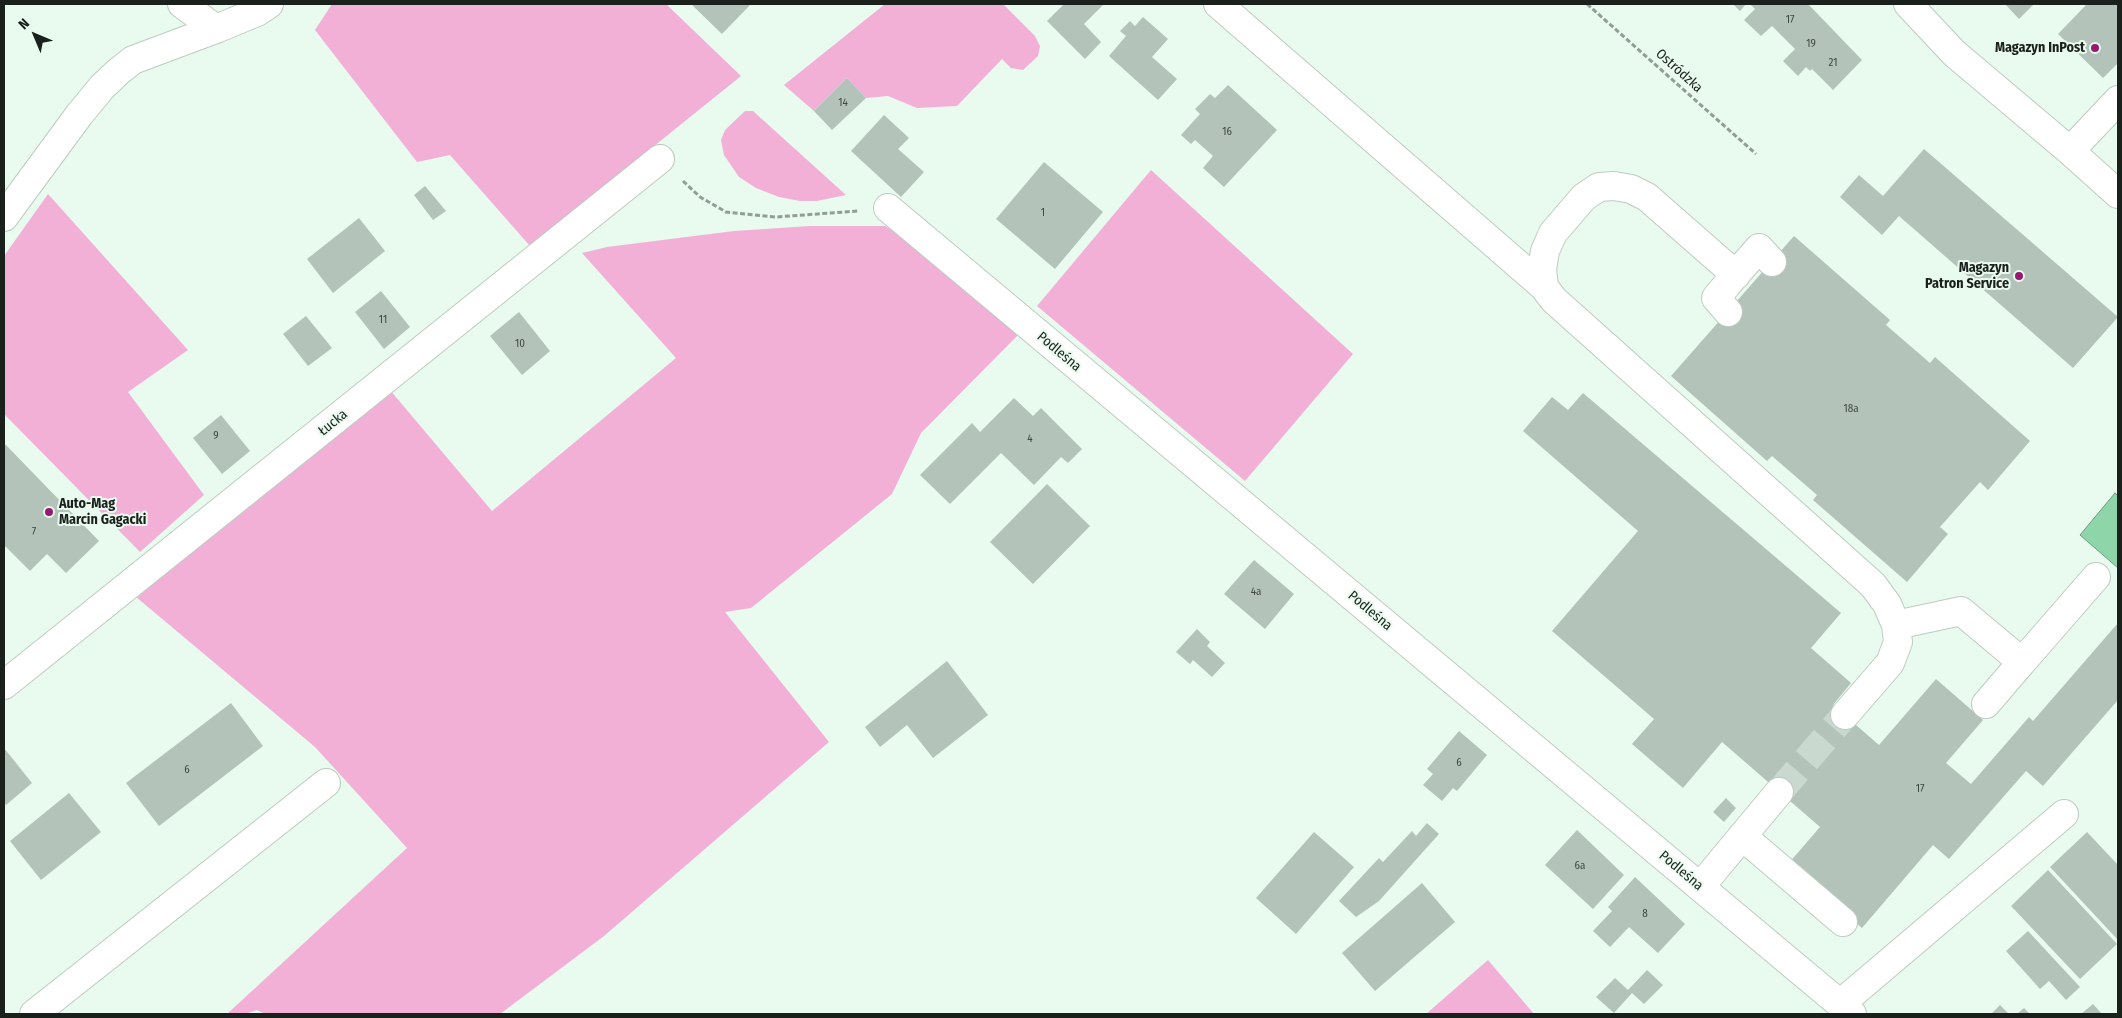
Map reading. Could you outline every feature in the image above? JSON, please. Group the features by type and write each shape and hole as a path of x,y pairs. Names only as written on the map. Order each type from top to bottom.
{"street":[{"path":"182,4 216,29"},
{"path":"4,217 79,115 102,87 120,70 133,60 216,29 257,12 269,4"},
{"path":"1218,4 1544,287 1554,300 1873,585 1887,604 1896,625 1898,642 1890,663 1845,715"},
{"path":"1908,4 1954,53 2118,194"},
{"path":"2070,151 2118,100"},
{"name":"Łucka","path":"4,685 660,159"},
{"path":"1544,287 1542,269 1544,251 1553,233 1584,197 1599,187 1631,189 1647,197 1744,281"},
{"name":"Podleśna","path":"888,208 1846,1009"},
{"path":"1986,704 2096,577"},
{"path":"1896,625 1961,611 2022,662"},
{"path":"34,1014 326,783"},
{"path":"1700,886 1779,792"},
{"path":"1846,1009 2064,814"},
{"path":"1742,836 1843,922"}],"path":[{"name":"Ostródzka","path":"1587,4 1756,154"},
{"path":"660,159 700,198 726,212 776,217 888,208"}],"shaded area":[{"path":"332,4 666,4 741,76 530,246 450,155 417,162 315,30"},
{"path":"885,4 1003,4 1035,36 1040,46 1038,56 1023,70 1011,68 1002,59 957,106 917,108 888,96 866,98 847,78 814,111 784,85"},
{"path":"745,111 753,111 846,195 817,201 800,201 779,197 756,188 739,177 724,155 721,140 725,130"},
{"path":"1151,170 1353,354 1245,481 1037,306"},
{"path":"48,194 188,350 128,392 204,495 140,552 4,414 4,256"},
{"path":"810,226 885,226 897,233 1019,334 921,433 892,494 751,608 725,612 829,742 604,936 500,1014 265,1014 257,1010 245,1014 227,1014 407,848 315,747 136,597 390,390 492,511 676,358 582,253 607,247 734,231"},
{"path":"2115,493 2118,496 2118,568 2080,535"},
{"path":"1488,960 1534,1014 1426,1014"}],"building":[{"path":"691,4 751,4 722,34"},
{"path":"1064,4 1104,4 1084,24 1101,42 1085,59 1047,21"},
{"path":"1733,4 1746,4 1740,11"},
{"path":"1750,4 1808,4 1862,60 1833,90 1812,69 1810,71 1806,67 1798,76 1783,61 1795,49 1772,26 1761,36 1744,20 1755,9"},
{"path":"2005,4 2034,4 2019,19"},
{"name":"Magazyn InPost","path":"2087,4 2118,4 2118,63 2103,78 2058,34"},
{"path":"1143,17 1168,39 1152,57 1177,79 1158,100 1109,56 1126,36 1120,31 1130,21 1135,26"},
{"path":"847,78 866,98 832,130 814,111"},
{"path":"1228,85 1277,130 1224,187 1203,168 1213,156 1195,140 1191,144 1181,135 1200,114 1195,109 1210,94 1215,98"},
{"path":"884,115 909,138 898,149 924,172 901,197 851,151"},
{"name":"Magazyn Patron Service","path":"1924,149 2118,317 2073,368 1899,216 1882,235 1840,197 1859,175 1883,196"},
{"path":"1044,162 1103,212 1055,269 996,219"},
{"path":"425,186 446,211 433,220 414,195"},
{"path":"359,218 385,251 333,293 307,259"},
{"path":"1794,236 1890,320 1886,325 1930,363 1935,357 2030,441 1988,490 1980,482 1940,527 1948,534 1907,582 1813,500 1817,495 1772,456 1767,461 1671,376"},
{"path":"381,291 410,327 384,349 355,312"},
{"path":"519,312 550,351 522,375 490,336"},
{"path":"306,316 332,348 308,366 283,334"},
{"path":"1583,393 1841,613 1811,648 1851,683 1833,705 1879,745 1936,679 1983,720 1946,763 1971,784 2029,717 2033,721 2118,623 2118,700 2043,786 2026,771 1949,859 1933,845 1862,928 1788,864 1820,827 1722,742 1683,788 1632,744 1654,719 1552,631 1638,531 1523,431 1552,397 1568,410"},
{"path":"1014,398 1033,416 1041,408 1082,449 1068,463 1061,457 1034,485 1001,453 950,504 920,475 972,423 980,432"},
{"path":"221,415 250,451 222,474 193,438"},
{"name":"Auto-Mag Marcin Gagacki","path":"4,443 99,541 66,573 47,554 30,571 4,545"},
{"path":"1047,484 1090,526 1033,584 990,542"},
{"path":"1254,560 1294,594 1265,629 1224,594"},
{"path":"1197,629 1210,642 1207,646 1225,663 1212,677 1193,660 1190,664 1176,652"},
{"path":"947,661 988,715 933,758 907,725 880,747 865,727"},
{"path":"231,703 263,746 159,826 126,783"},
{"path":"1459,731 1487,755 1457,791 1453,788 1442,801 1423,785 1433,774 1427,769"},
{"path":"4,748 32,783 6,805 4,802"},
{"path":"69,793 101,832 41,880 10,841"},
{"path":"1726,798 1736,808 1724,822 1713,812"},
{"path":"1427,823 1439,834 1379,901 1356,917 1339,901 1379,858 1383,862 1412,831 1416,836"},
{"path":"1577,830 1624,875 1593,909 1545,865"},
{"path":"1314,832 1354,867 1296,934 1256,898"},
{"path":"2087,832 2118,865 2118,940 2050,867"},
{"path":"2048,870 2117,944 2080,979 2011,906"},
{"path":"1635,877 1685,924 1658,953 1629,927 1610,947 1593,931 1612,911 1608,907"},
{"path":"1422,883 1455,922 1375,991 1342,953"},
{"path":"2028,931 2080,987 2066,1000 2049,981 2040,989 2006,951"},
{"path":"1647,970 1663,985 1644,1004 1632,993 1614,1013 1596,997 1615,978 1628,990"},
{"path":"2093,1004 2102,1014 2081,1014"},
{"path":"2000,1005 2009,1014 1991,1014"},
{"path":"2024,1008 2030,1014 2017,1014"}],"tunnel":[{"path":"1779,792 1845,715"}],"place":[{"name":"Magazyn InPost","path":"2095,48"},
{"name":"Magazyn Patron Service","path":"2019,276"},
{"name":"Auto-Mag Marcin Gagacki","path":"49,512"}]}
